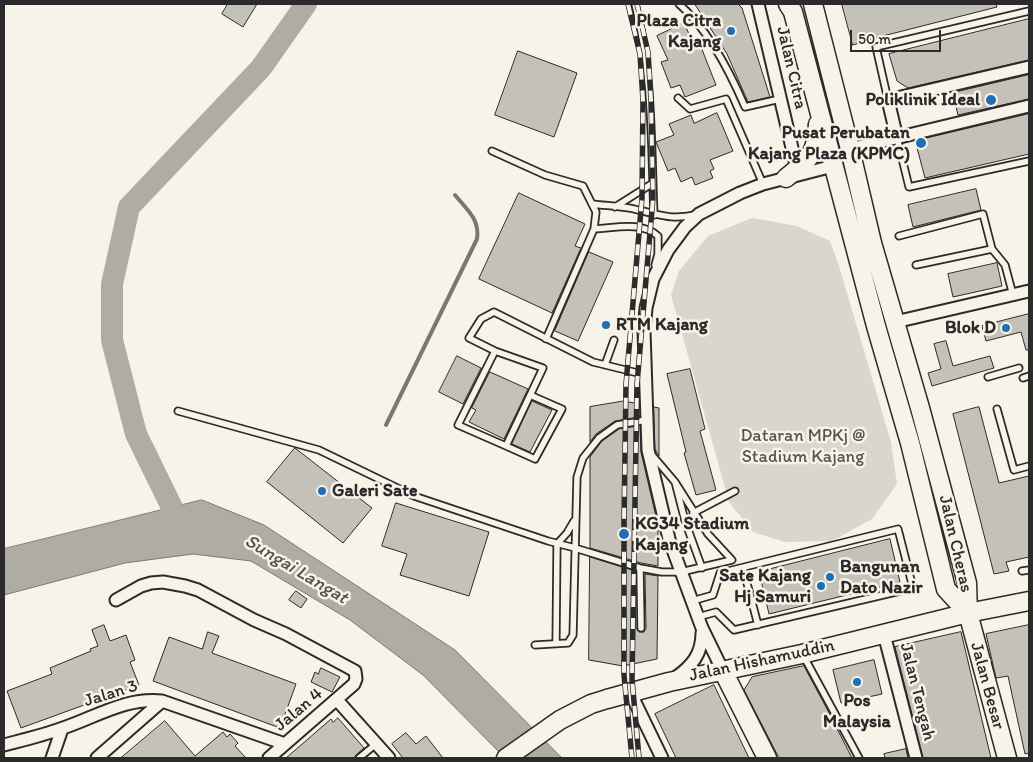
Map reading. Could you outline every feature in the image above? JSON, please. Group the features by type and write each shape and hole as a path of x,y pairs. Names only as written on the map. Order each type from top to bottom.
{"main road":[{"name":"Jalan Cheras","path":"788,4 793,12 833,166 910,443 946,588 968,613"},
{"name":"Jalan Cheras","path":"813,4 872,243 920,408 967,583 968,613"},
{"path":"791,174 815,150 819,114"},
{"path":"967,583 972,592 982,601 1004,605"},
{"name":"Jalan Hishamuddin","path":"506,758 560,720 591,704 630,692 802,654 968,613 1029,601"},
{"name":"Jalan Besar","path":"968,613 1006,758"},
{"path":"723,671 767,758"}],"street":[{"name":"Jalan Citra","path":"758,4 780,99 791,174"},
{"path":"897,138 888,100 1029,67"},
{"path":"850,149 1029,106"},
{"path":"723,671 702,628 668,539 648,450 644,330 646,308 653,279 675,239 699,214 740,193 763,184 791,174 833,166"},
{"path":"895,322 1029,291"},
{"path":"116,600 141,586 151,583 163,582 198,590 355,671 356,679 354,684 337,700"},
{"path":"669,682 685,671 700,652 702,628"},
{"name":"Jalan Tengah","path":"884,634 916,758"},
{"path":"630,692 662,758"},
{"name":"Jalan 3","path":"4,745 62,729 134,702 147,700 162,701 285,744"},
{"name":"Jalan 4","path":"269,758 337,700 389,758"},
{"path":"97,758 162,701"},
{"path":"52,758 62,729"}],"lane":[{"path":"634,4 643,42 649,90 654,215"},
{"path":"678,4 687,11 730,72 745,107 780,99"},
{"path":"888,100 876,47 1029,11"},
{"path":"678,98 690,109 726,99 763,184"},
{"path":"897,138 909,187 1029,161"},
{"path":"492,151 546,176 583,186 596,212 594,229 546,339"},
{"path":"616,207 653,183"},
{"path":"592,204 637,209 654,215 678,218 699,214"},
{"path":"899,236 983,214 992,249 1005,265 1013,295"},
{"path":"594,229 635,226 650,229 658,236 659,245 653,279"},
{"path":"916,265 992,249"},
{"path":"506,446 543,368 495,351 469,338 481,319 494,312 593,362 646,375"},
{"path":"605,365 614,340"},
{"path":"495,351 458,425 535,459 562,410 530,395"},
{"path":"988,377 1019,368"},
{"path":"998,409 1014,470 1029,466"},
{"path":"178,411 319,450 414,496 557,544 640,568 662,572 681,572 732,560 708,534 675,482 648,450"},
{"path":"535,645 568,643 573,635 577,477 583,458 599,438 617,425 647,420"},
{"path":"675,482 685,521 702,568"},
{"path":"693,513 736,491"},
{"path":"556,643 557,544 567,533 575,519"},
{"path":"692,601 713,595 720,573 898,529 913,588 734,630 716,612 698,617"},
{"path":"640,568 641,628"},
{"path":"743,568 758,625"},
{"path":"1022,571 1029,570"},
{"path":"802,654 858,758"},
{"path":"360,758 376,744"}],"green space":[{"name":"Dataran MPKj @ Stadium Kajang","path":"752,218 797,226 830,241 891,442 897,484 872,519 832,541 785,542 753,532 729,502 671,295 679,271 708,236"}],"water":[{"name":"Sungai Langat","path":"202,500 264,525 455,650 562,758 505,758 423,675 350,620 251,561 193,554 125,563 4,595 4,549"}],"building":[{"path":"228,4 257,4 243,27 222,14"},
{"name":"Plaza Citra Kajang","path":"695,4 738,4 742,8 770,97 748,102 727,54"},
{"path":"842,4 996,4 997,7 853,45"},
{"path":"1029,19 1029,60 908,88 897,81 889,54"},
{"path":"684,23 696,49 701,47 716,85 685,97 680,85 671,88 661,62 668,60 657,36"},
{"path":"518,51 577,73 554,137 495,115"},
{"path":"1029,75 1029,99 958,115 953,93"},
{"path":"717,113 733,151 710,160 714,169 710,171 713,178 695,185 692,177 681,182 675,168 668,171 656,142 674,135 669,124 691,115 694,123"},
{"path":"1029,114 1029,154 925,178 916,144 919,140"},
{"path":"976,189 981,210 913,227 908,205"},
{"path":"519,193 585,224 575,246 581,248 552,313 479,279"},
{"path":"589,252 613,262 578,341 555,331"},
{"path":"997,263 1002,286 953,297 948,274"},
{"name":"Blok D","path":"1029,314 1029,350 1026,350 1021,332 986,341 982,326"},
{"path":"946,341 953,366 990,356 994,368 932,386 928,373 941,369 934,344"},
{"path":"457,356 481,368 463,404 439,392"},
{"path":"690,369 705,429 700,431 716,490 696,495 684,453 686,452 667,374"},
{"path":"490,372 528,389 504,439 469,422 476,410 472,408"},
{"path":"532,401 552,410 530,452 512,444"},
{"path":"624,401 639,404 639,417 615,421 596,434 590,442 590,407"},
{"path":"654,407 659,408 659,456 655,449"},
{"path":"979,407 999,483 1029,476 1029,557 1006,562 1009,571 994,574 953,414"},
{"path":"640,426 641,452 658,525 658,566 590,548 590,457 602,441 619,429"},
{"path":"295,448 372,508 343,543 267,482"},
{"path":"396,503 489,532 469,596 400,575 407,554 382,546"},
{"name":"Bangunan Dato Nazir","path":"890,539 900,582 769,614 759,572"},
{"path":"590,557 635,571 636,628 639,632 644,632 646,628 645,574 658,576 657,659 623,666 589,660"},
{"path":"296,591 307,599 301,608 289,600"},
{"path":"104,625 110,641 126,635 135,660 130,662 139,685 21,728 7,691 52,674 50,668 91,651 90,649 98,646 92,630"},
{"path":"1029,625 1029,753 1025,754 1008,676 996,678 986,634"},
{"path":"208,632 219,636 212,653 296,684 280,728 153,681 169,637 202,649"},
{"path":"961,632 991,758 923,758 895,647"},
{"name":"Pos Malaysia","path":"874,660 882,694 841,703 833,670"},
{"path":"804,666 852,758 779,758 744,690 752,677"},
{"path":"321,668 340,677 332,692 311,682 315,672 318,674"},
{"path":"714,685 749,758 676,758 655,714"},
{"path":"338,718 364,748 354,758 286,758 331,719 333,722"},
{"path":"165,721 195,756 223,732 227,737 230,734 238,743 235,746 246,758 121,758"},
{"path":"406,733 416,744 426,736 443,758 403,758 392,744"},
{"path":"906,749 908,758 885,758 884,754"}],"waterway":[{"path":"185,534 136,434 112,340 112,284 129,207 261,68 306,4"},
{"path":"386,425 477,239 475,220 455,195"}],"railway":[{"path":"628,4 640,54 643,100 642,198 626,384 624,675 632,758"},
{"path":"637,4 648,52 653,198 637,384 632,679 639,758"}],"place":[{"name":"Plaza Citra Kajang","path":"731,31"},
{"name":"Poliklinik Ideal","path":"991,100"},
{"name":"Pusat Perubatan Kajang Plaza (KPMC)","path":"921,143"},
{"name":"RTM Kajang","path":"606,325"},
{"name":"Blok D","path":"1006,328"},
{"name":"Galeri Sate","path":"322,491"},
{"name":"KG34 Stadium Kajang","path":"624,534"},
{"name":"Bangunan Dato Nazir","path":"830,577"},
{"name":"Sate Kajang Hj Samuri","path":"821,586"},
{"name":"Pos Malaysia","path":"857,682"}]}
